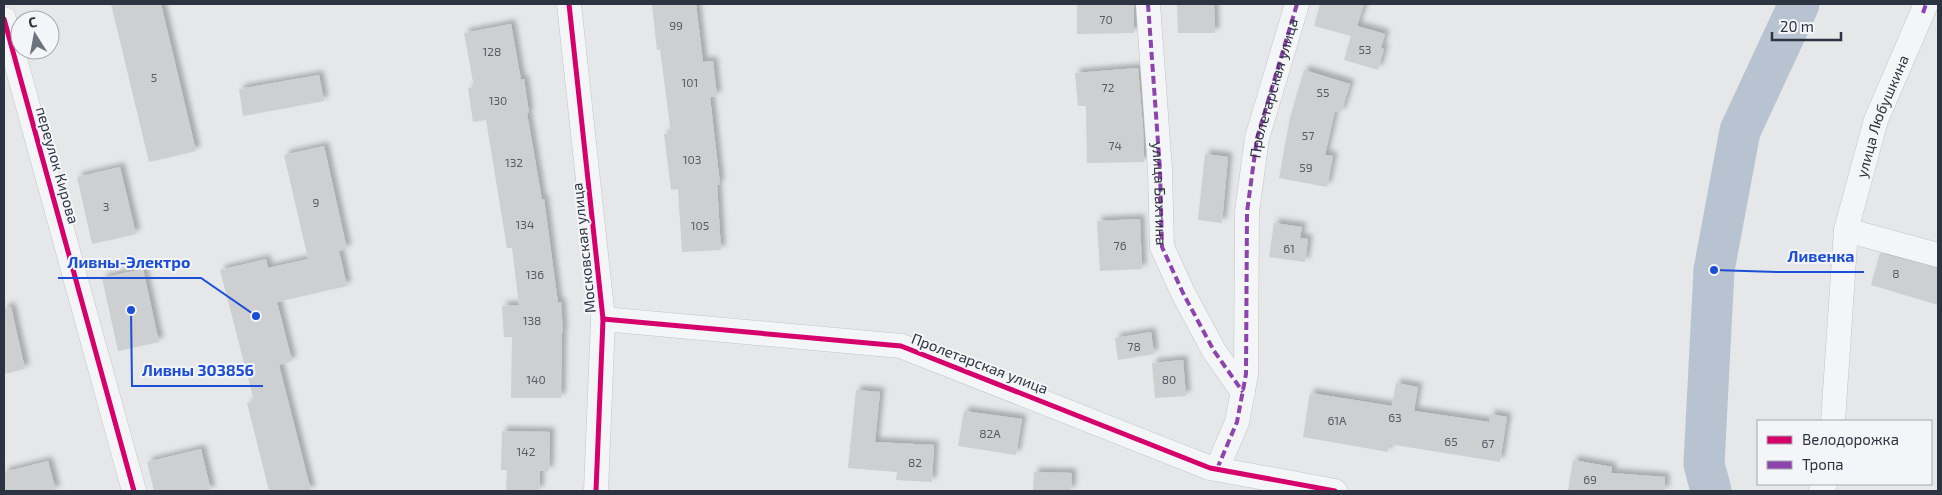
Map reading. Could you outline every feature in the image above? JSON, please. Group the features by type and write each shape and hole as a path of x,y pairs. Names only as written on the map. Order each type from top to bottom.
{"street":[{"name":"Московская улица","path":"569,4 604,319 596,491"},
{"name":"улица Бахтина","path":"1148,4 1160,170 1162,246 1183,293 1214,351 1243,392"},
{"name":"Пролетарская улица","path":"1217,469 1237,422 1246,374 1247,212 1256,138 1297,4"},
{"name":"улица Любушкина","path":"1833,420 1846,230 1876,120 1929,10"},
{"name":"переулок Кирова","path":"4,19 134,491"},
{"path":"1846,230 1938,255"},
{"name":"Пролетарская улица","path":"604,319 901,346 1217,469 1335,491"}],"building":[{"path":"111,4 161,4 196,151 149,162"},
{"path":"696,4 703,62 713,61 717,96 710,97 720,184 717,185 721,250 682,252 678,189 671,190 664,134 671,134 660,49 657,50 652,5"},
{"path":"1077,4 1134,4 1134,33 1077,34"},
{"path":"1177,4 1214,4 1215,33 1178,33"},
{"path":"1320,4 1364,4 1357,26 1385,34 1381,48 1384,49 1378,70 1344,60 1351,36 1314,26"},
{"path":"511,24 521,80 524,79 529,113 527,113 542,200 544,199 558,303 561,302 563,333 561,398 511,398 512,337 504,337 502,306 519,305 512,248 507,248 486,120 473,122 468,88 474,87 464,33"},
{"path":"1138,68 1144,162 1087,163 1086,106 1078,106 1075,73"},
{"path":"1304,70 1350,84 1341,113 1335,111 1325,155 1333,156 1327,187 1279,178 1290,118"},
{"path":"319,75 324,101 243,116 239,89"},
{"path":"324,146 347,249 339,251 347,286 277,302 292,361 279,365 311,491 269,491 247,403 254,401 220,270 266,259 268,268 308,259 284,155"},
{"path":"1205,154 1228,157 1222,223 1198,220"},
{"path":"120,167 136,234 92,244 77,177"},
{"path":"1140,219 1142,269 1100,271 1097,221"},
{"path":"1274,223 1302,227 1300,238 1308,239 1305,262 1269,257"},
{"path":"1880,253 1938,268 1938,305 1871,285"},
{"path":"143,269 159,342 118,351 102,278"},
{"path":"11,307 25,369 4,374 4,308"},
{"path":"1151,332 1154,354 1118,360 1115,338"},
{"path":"1183,360 1186,396 1155,398 1152,363"},
{"path":"1396,383 1418,387 1414,411 1489,422 1490,414 1507,417 1500,462 1389,444 1388,452 1303,437 1310,393 1392,406"},
{"path":"856,390 880,392 875,442 934,445 932,482 896,480 897,472 848,468"},
{"path":"964,411 1022,419 1016,455 958,446"},
{"path":"502,431 550,432 549,471 540,471 539,491 506,491 507,470 501,470"},
{"path":"201,449 211,491 154,491 147,462"},
{"path":"1573,460 1612,467 1611,473 1665,477 1665,491 1568,491"},
{"path":"48,461 56,491 4,491 4,472"},
{"path":"1034,472 1072,473 1071,491 1033,491"}],"waterway":[{"path":"1711,491 1704,464 1714,270 1740,131 1799,4"}],"marked path":[{"path":"1148,4 1160,170 1162,247 1183,293 1214,351 1243,392"},
{"path":"1217,469 1237,422 1246,374 1247,212 1257,138 1297,4"},
{"path":"1923,13 1926,4"}],"cycle path":[{"path":"569,4 603,319 596,491"},
{"path":"4,19 134,491"},
{"path":"603,319 901,346 1210,468 1335,491"}],"place":[{"name":"Ливенка","path":"1714,270"},
{"name":"Ливны 303856","path":"131,310"},
{"name":"Ливны-Электро","path":"256,316"}]}
